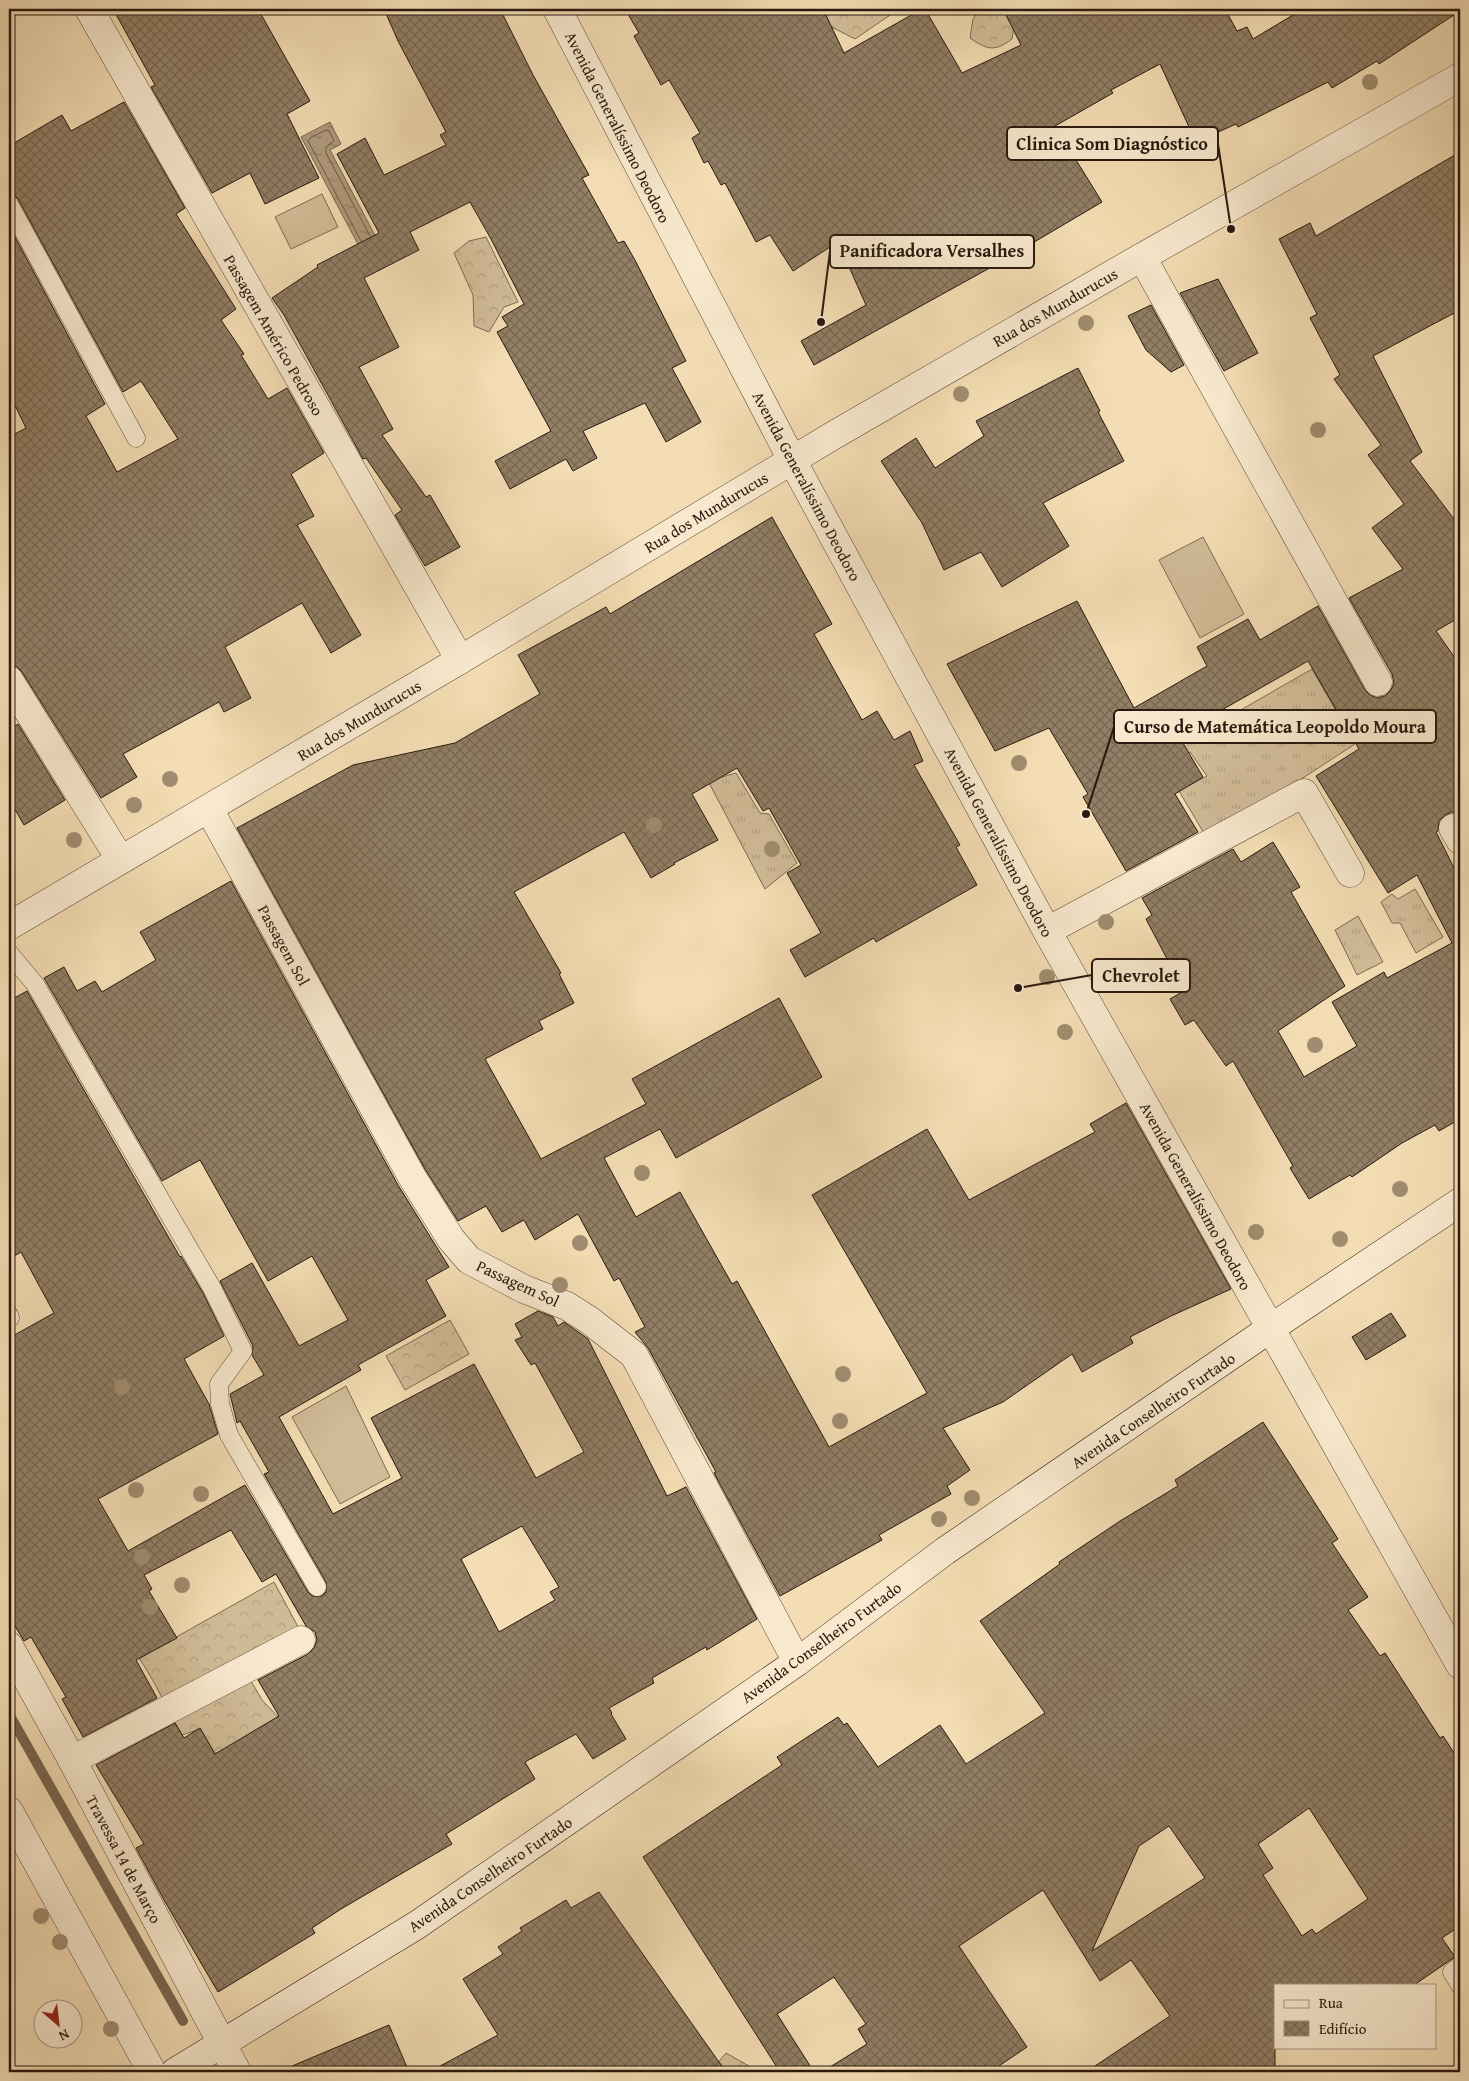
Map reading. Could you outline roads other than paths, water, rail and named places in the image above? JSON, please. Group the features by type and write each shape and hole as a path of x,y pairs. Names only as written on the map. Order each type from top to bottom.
{"street":[{"name":"Passagem Américo Pedroso","path":"89,9 460,660"},
{"name":"Avenida Generalíssimo Deodoro","path":"557,9 792,460 1047,931 1460,1665"},
{"name":"Rua dos Mundurucus","path":"9,926 460,660 792,460 1142,257 1460,77"},
{"path":"1142,257 1378,682"},
{"path":"9,680 120,860"},
{"path":"1047,931 1304,793 1350,873"},
{"name":"Passagem Sol","path":"209,809 412,1177 451,1240 469,1260 524,1289 567,1306 589,1320 634,1355 797,1662"},
{"name":"Avenida Conselheiro Furtado","path":"179,2071 417,1925 797,1662 945,1551 1271,1328 1460,1202"},
{"path":"72,1760 301,1640"},
{"name":"Travessa 14 de Março","path":"9,1646 72,1760 237,2072"},
{"path":"9,1811 152,2072"}],"lane":[{"path":"9,204 136,438"},
{"path":"9,953 40,992 212,1288 243,1351 219,1384 220,1404 229,1435 317,1587"},
{"path":"1460,1966 1452,1972 1460,1985"}],"water":[{"path":"330,122 341,144 330,150 378,241 361,250 301,137"}],"waterway":[{"path":"9,1714 183,2021"}],"place":[{"name":"Clinica Som Diagnóstico","path":"1231,229"},
{"name":"Panificadora Versalhes","path":"821,322"},
{"name":"Curso de Matemática Leopoldo Moura","path":"1086,814"},
{"name":"Chevrolet","path":"1018,988"}]}
